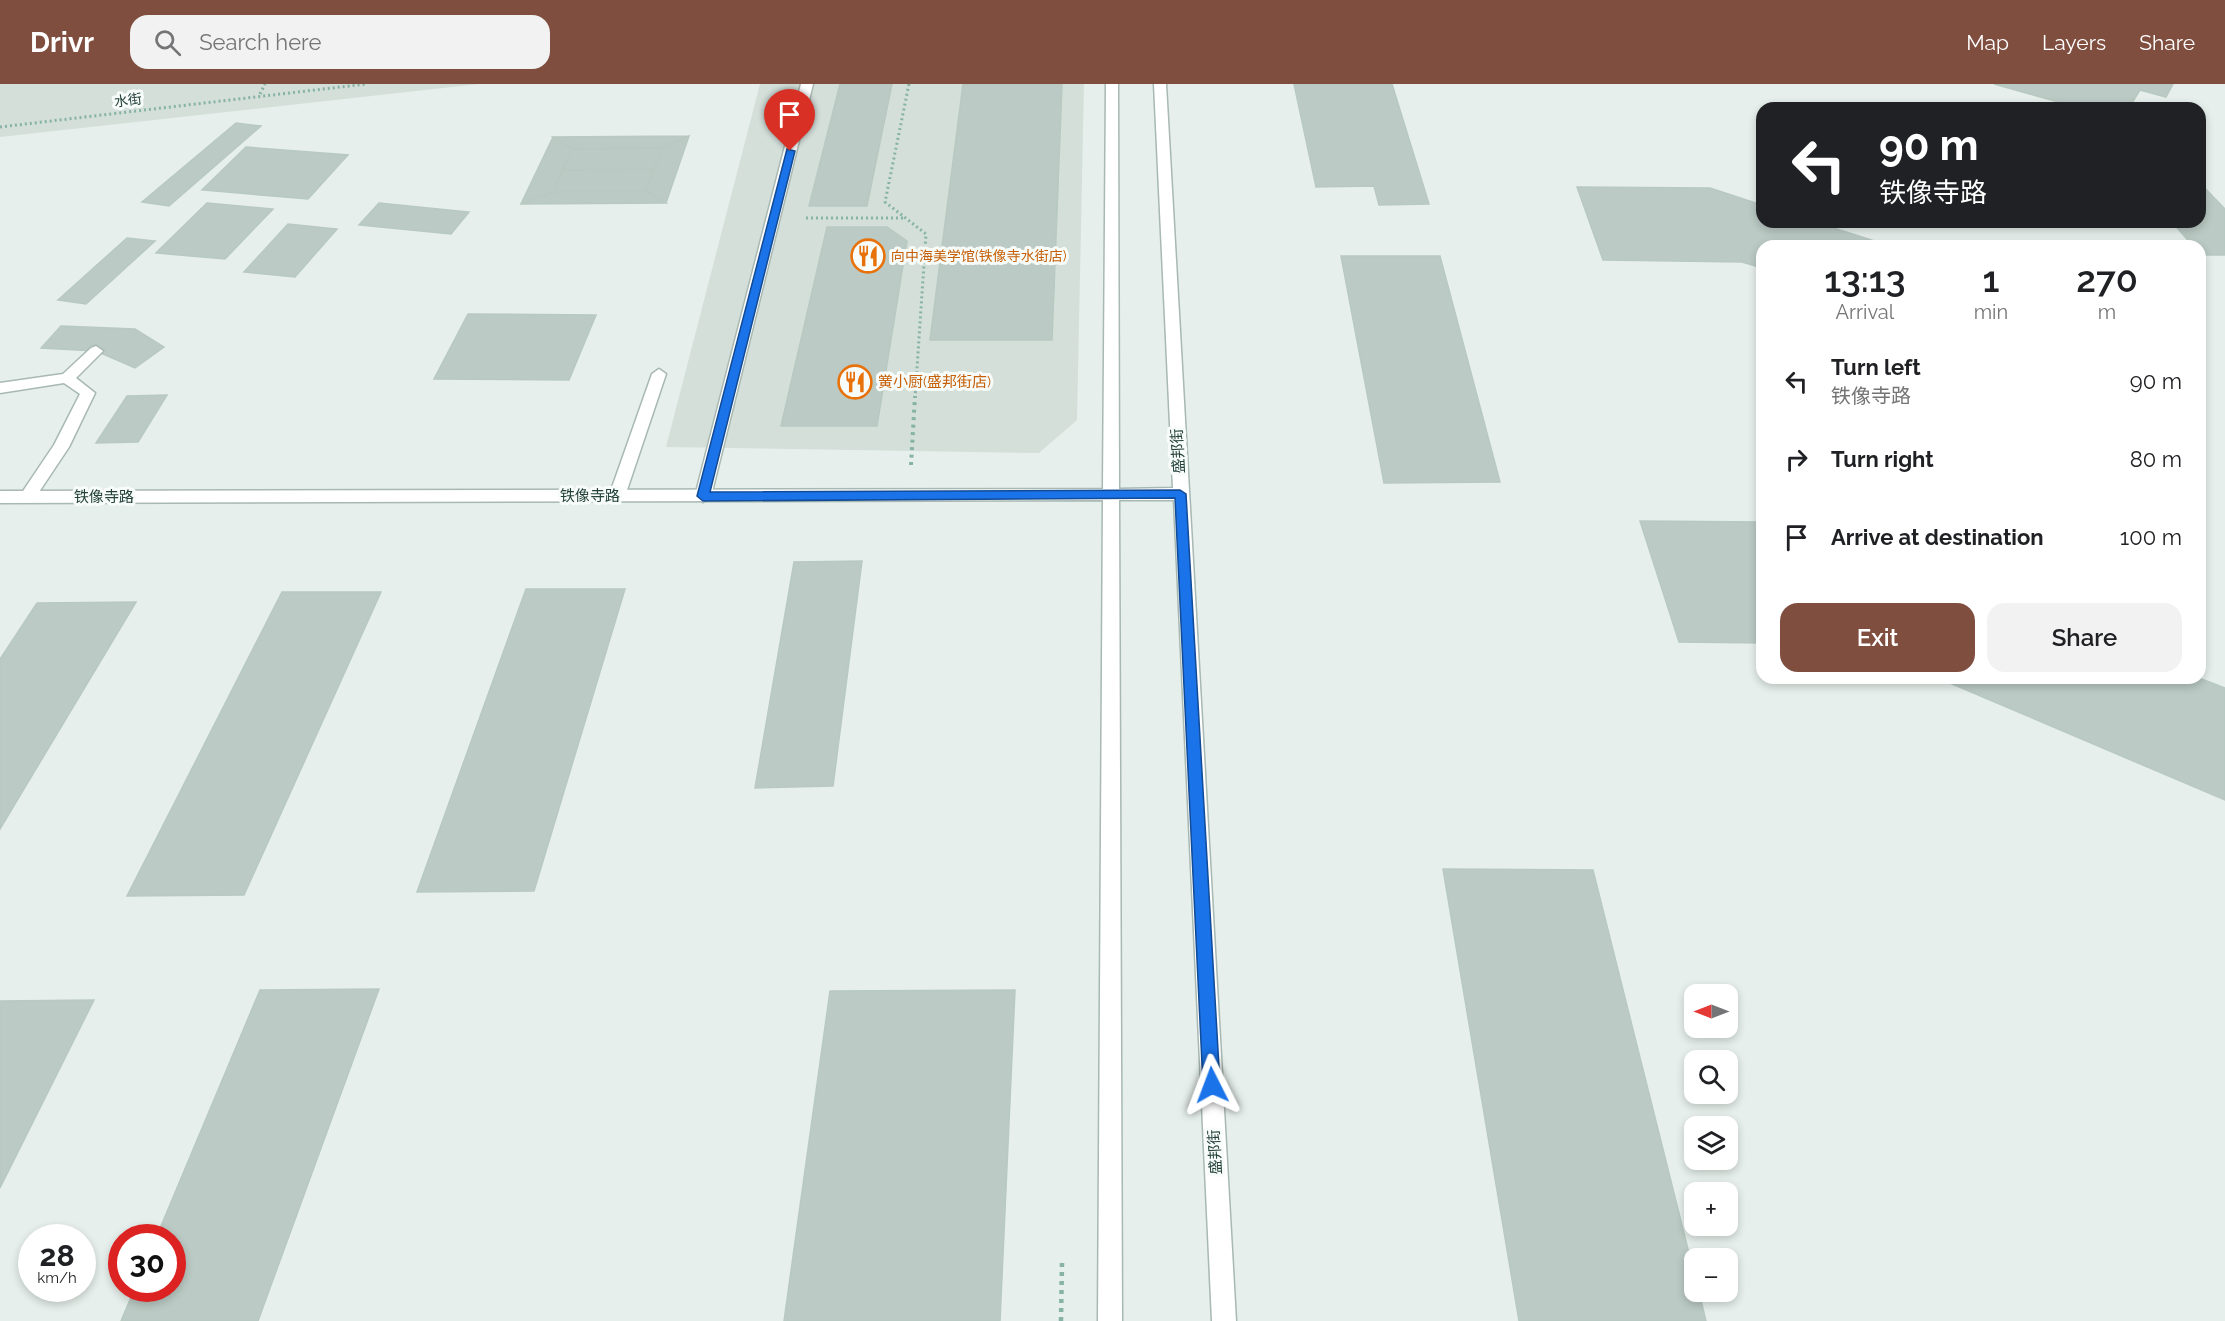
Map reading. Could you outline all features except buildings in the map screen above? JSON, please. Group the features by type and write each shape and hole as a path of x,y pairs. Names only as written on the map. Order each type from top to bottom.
{"street":[{"path":"703,496 807,84"},
{"path":"1110,1321 1112,84"},
{"name":"盛邦街","path":"1160,84 1224,1321"},
{"path":"0,388 67,378 96,351"},
{"path":"617,496 659,374"},
{"path":"27,497 61,447 88,393 67,378"},
{"name":"铁像寺路","path":"0,497 1180,494"}],"path":[{"path":"260,94 265,84"},
{"name":"水街","path":"0,127 260,94 366,84"},
{"path":"909,84 885,202 926,234 909,496"},
{"path":"773,218 904,218"},
{"path":"1061,1321 1062,1263"}],"shaded area":[{"path":"0,84 479,84 0,137"},
{"path":"760,84 1084,84 1077,420 1039,453 666,447"}],"place":[{"name":"向中海美学馆(铁像寺水街店)","path":"868,256"},
{"name":"黉小厨(盛邦街店)","path":"855,382"}],"route":[{"path":"790,151 703,496 1180,494 1212,1085"}]}
